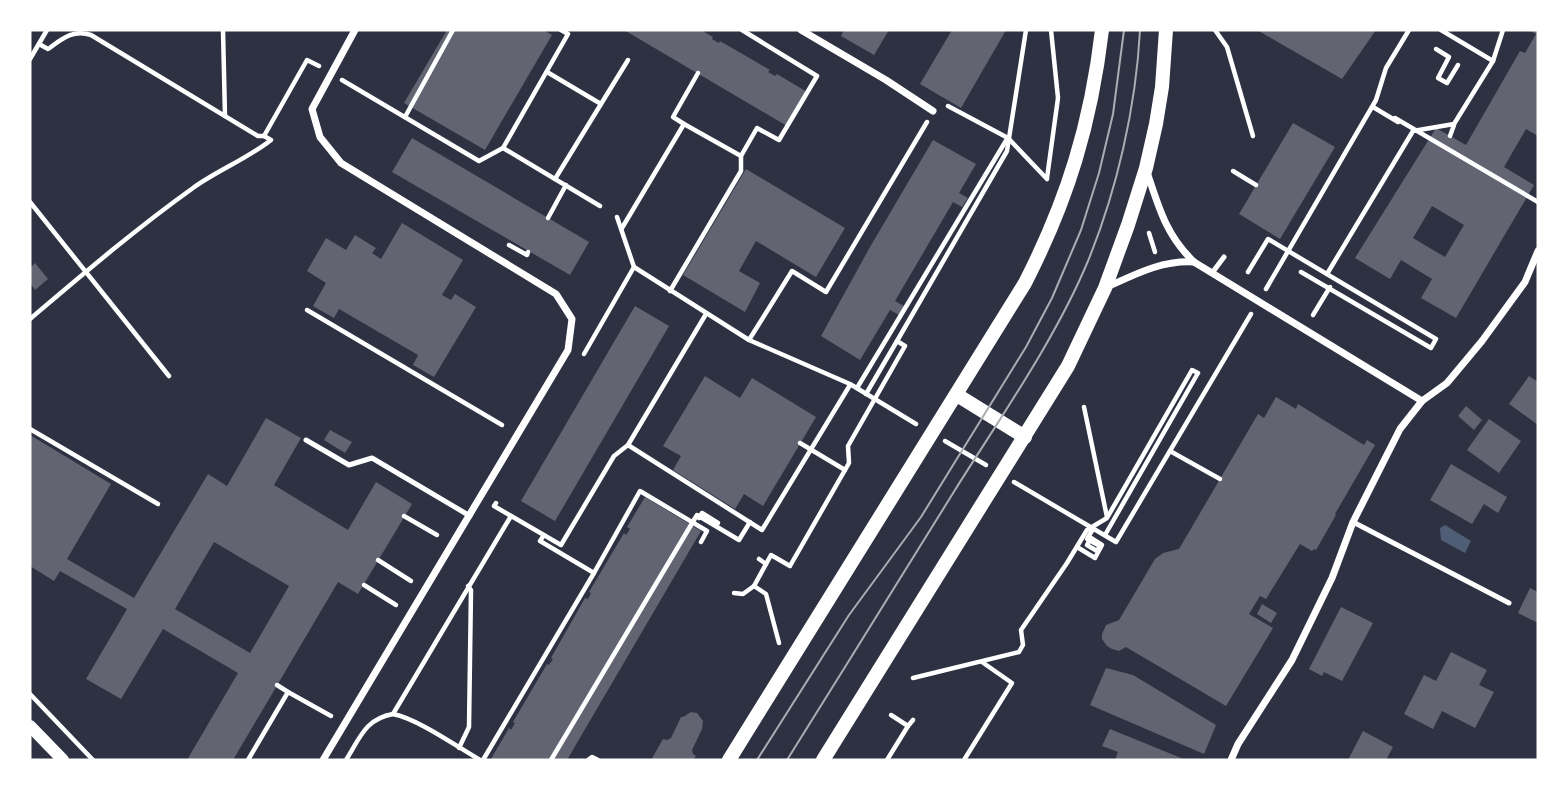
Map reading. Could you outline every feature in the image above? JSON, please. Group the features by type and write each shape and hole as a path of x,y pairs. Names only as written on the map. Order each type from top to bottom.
{"main road":[{"path":"729,760 957,395 1025,283 1044,246 1082,142 1102,30"},
{"path":"823,760 1025,438 1068,366 1105,288 1146,168 1162,87 1166,30"},
{"path":"957,395 1025,438"}],"street":[{"path":"323,760 569,350 572,319 555,294 341,163 320,138 312,108 355,30"},
{"path":"801,30 933,111"},
{"path":"1146,168 1166,226 1194,262 1422,401"},
{"path":"1231,760 1238,744 1292,660 1332,578 1353,522 1400,429 1422,401 1447,383 1482,341 1525,282 1538,251"},
{"path":"1105,288 1160,265 1180,261 1194,262"},
{"path":"30,726 63,760"}],"lane":[{"path":"1212,273 1224,257"},
{"path":"306,440 349,465 372,458 470,516"},
{"path":"1353,522 1509,603"}],"path":[{"path":"30,59 47,30"},
{"path":"223,30 225,116"},
{"path":"405,117 453,30"},
{"path":"334,75 479,161 503,148 569,32 561,30"},
{"path":"670,291 741,171 741,156 757,128 779,140 817,76 742,30"},
{"path":"617,217 634,267 749,340 850,384 866,394 1007,151 1026,30"},
{"path":"749,340 792,271 826,292 933,111 945,104 1008,138 1047,179 1058,98 1051,30"},
{"path":"1215,30 1227,47 1253,136"},
{"path":"1263,294 1373,107 1386,68 1409,30"},
{"path":"1441,30 1493,61"},
{"path":"1451,136 1454,124 1493,61 1503,30"},
{"path":"30,319 86,271 195,187 271,140 258,136 99,39 78,32 65,36 48,49 39,44"},
{"path":"98,33 99,39"},
{"path":"1436,49 1449,57 1438,78 1447,83 1458,65"},
{"path":"264,136 307,60 323,69"},
{"path":"555,179 628,60"},
{"path":"547,72 601,104"},
{"path":"698,73 673,117 741,156"},
{"path":"1373,107 1413,131 1454,124"},
{"path":"1395,118 1538,202"},
{"path":"621,229 684,124"},
{"path":"1327,274 1413,131"},
{"path":"857,388 1008,138"},
{"path":"503,148 600,206"},
{"path":"1233,171 1256,186"},
{"path":"548,218 566,185"},
{"path":"30,202 169,376"},
{"path":"1149,233 1156,252"},
{"path":"1248,272 1268,239 1436,339 1431,348 1301,272"},
{"path":"506,243 527,255 528,251"},
{"path":"583,355 634,267"},
{"path":"1313,315 1332,289"},
{"path":"307,310 502,425"},
{"path":"1030,492 1116,542 1252,313"},
{"path":"501,494 494,506 561,545 614,456 628,445 706,314"},
{"path":"734,593 743,594 754,586 771,555 789,566 849,463 848,446 905,346 897,341"},
{"path":"913,678 1019,652 1023,645 1021,630 1087,530 1107,518 1192,370 1198,373 1104,536"},
{"path":"628,445 762,530 850,384"},
{"path":"1083,407 1107,518"},
{"path":"30,429 158,504"},
{"path":"800,443 845,470"},
{"path":"1170,451 1220,478"},
{"path":"346,760 368,725 379,716 393,714 416,723 482,760 640,491 713,531"},
{"path":"551,760 702,513 718,523"},
{"path":"404,516 438,535"},
{"path":"393,714 511,516"},
{"path":"697,522 739,540 750,523"},
{"path":"697,522 707,531 701,542"},
{"path":"1077,547 1095,558 1102,545 1091,538 1087,545 1097,551 1100,546 1087,538 1093,529"},
{"path":"544,535 540,541 594,573"},
{"path":"759,559 766,564"},
{"path":"378,561 411,580"},
{"path":"364,584 396,605"},
{"path":"459,748 469,727 471,590 468,586"},
{"path":"754,586 766,594 781,647"},
{"path":"964,760 1012,683 981,662"},
{"path":"277,685 331,716"},
{"path":"248,760 288,692"},
{"path":"30,694 93,760"},
{"path":"891,715 908,726"},
{"path":"887,760 913,720"},
{"path":"588,760 592,757 598,760"}],"water":[{"path":"1445,525 1471,541 1465,553 1441,540 1440,528"}],"building":[{"path":"447,30 543,30 552,35 485,150 404,103"},
{"path":"624,30 701,30 713,37 712,39 770,70 768,72 775,76 777,74 807,92 787,126"},
{"path":"844,30 889,30 874,55 841,36"},
{"path":"952,30 1006,30 961,108 920,84"},
{"path":"1257,30 1376,30 1342,79"},
{"path":"1528,30 1538,30 1538,136 1526,129 1504,167 1534,185 1456,318 1421,298 1432,279 1401,260 1390,279 1355,258 1436,128 1466,145 1520,51 1525,53 1536,34","holes":["1432,206 1464,225 1445,257 1413,238"]},
{"path":"1293,123 1335,147 1280,239 1239,214"},
{"path":"412,138 589,242 570,275 392,172"},
{"path":"933,140 976,164 959,193 968,198 962,207 953,202 895,301 904,306 899,315 890,310 860,360 821,336"},
{"path":"746,169 845,228 816,277 756,241 739,271 760,283 745,312 683,275"},
{"path":"402,223 463,260 442,295 451,300 455,294 476,307 434,377 413,365 418,355 339,309 334,318 313,306 326,283 307,271 326,238 346,250 355,235 376,248 372,253 381,259"},
{"path":"35,263 48,279 35,290 30,283 30,268"},
{"path":"635,306 669,326 555,521 521,501"},
{"path":"705,376 740,398 752,378 816,417 763,506 744,494 735,509 673,470 681,456 663,446"},
{"path":"1529,376 1538,382 1538,425 1509,404"},
{"path":"1276,397 1296,409 1298,404 1364,445 1367,440 1375,445 1316,550 1312,551 1300,544 1266,599 1260,596 1249,614 1273,628 1226,706 1126,647 1119,651 1112,649 1102,639 1102,634 1106,625 1119,620 1155,559 1163,553 1179,549 1258,414 1264,418"},
{"path":"1466,406 1482,420 1474,430 1458,416"},
{"path":"266,418 301,438 274,485 348,530 376,482 412,504 358,594 338,582 233,760 187,760 238,673 163,629 121,699 86,679 127,609 60,571 54,581 30,566 30,435 111,484 67,559 134,598 208,474 227,486","holes":["214,542 289,586 250,653 175,609"]},
{"path":"1489,419 1521,441 1499,473 1467,450"},
{"path":"330,430 352,442 345,453 324,440"},
{"path":"1451,464 1507,497 1498,513 1484,504 1472,524 1430,500"},
{"path":"645,497 701,531 567,760 491,759 509,728 511,730 547,664 553,659 551,658 585,598 588,599 591,593 589,592 624,533 626,535 630,529 627,527"},
{"path":"1530,588 1538,592 1538,623 1518,613"},
{"path":"1262,604 1277,613 1271,623 1257,614"},
{"path":"1341,607 1373,623 1342,681 1324,672 1322,676 1309,669"},
{"path":"1451,652 1487,670 1479,685 1494,692 1475,728 1442,711 1433,729 1404,714 1424,675 1436,681"},
{"path":"1106,668 1133,675 1216,725 1204,754 1090,705"},
{"path":"691,712 697,713 703,721 692,750 696,756 693,760 651,760 663,739 671,738 681,717"},
{"path":"1110,729 1186,760 1115,760 1118,752 1102,746"},
{"path":"1363,731 1393,747 1386,760 1348,760"}],"tram line":[{"path":"757,760 849,615 921,517 1026,347 1052,298 1081,230 1099,173 1113,114 1124,30"},
{"path":"787,760 1026,378 1075,291 1098,234 1116,177 1134,89 1140,30"}]}
